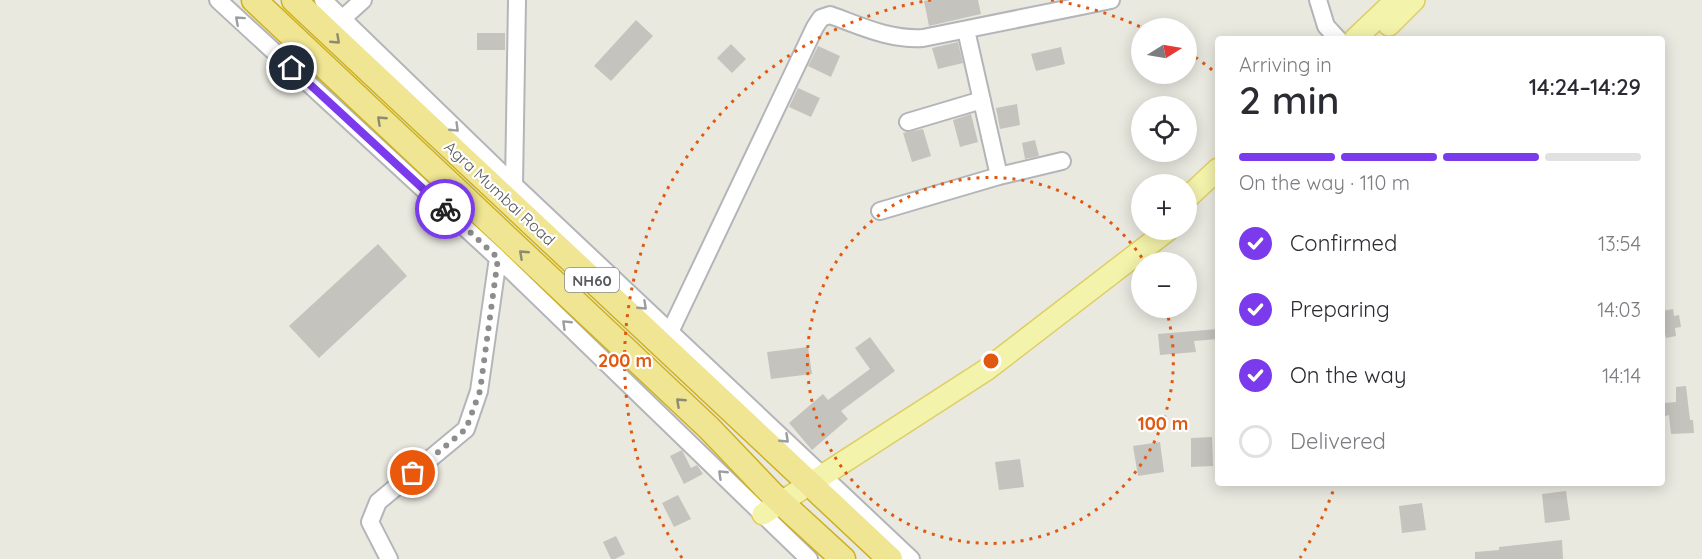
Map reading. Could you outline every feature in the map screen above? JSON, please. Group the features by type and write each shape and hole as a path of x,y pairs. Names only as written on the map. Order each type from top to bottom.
{"highway":[{"name":"Agra Mumbai Road","path":"254,0 709,428 767,504 843,559"},
{"name":"Agra Mumbai Road","path":"294,0 812,475 890,559"}],"main road":[{"path":"1358,36 1396,0"},
{"path":"1377,36 1414,0"},
{"path":"1197,189 1215,172"},
{"path":"1197,205 1215,189"},
{"path":"767,504 982,360 1135,240"},
{"path":"812,475 986,370 1155,240"}],"street":[{"path":"218,0 767,504 809,559"},
{"path":"323,0 670,332 812,475 911,559"},
{"path":"342,19 363,0"},
{"path":"514,185 517,0"},
{"path":"670,332 775,109 821,18 830,15 889,36 905,39 923,38 1111,0"},
{"path":"1318,0 1326,26 1335,36"},
{"path":"966,30 999,176"},
{"path":"908,122 982,100"},
{"path":"880,211 999,176 1062,161"},
{"path":"389,559 370,522 378,502 466,429 480,391 498,258"}],"building":[{"path":"978,0 981,14 929,26 924,1"},
{"path":"636,20 653,36 611,81 594,66"},
{"path":"477,33 505,33 505,50 477,50"},
{"path":"958,42 963,63 938,69 932,48"},
{"path":"731,44 746,59 732,73 717,58"},
{"path":"818,46 840,56 831,77 808,66"},
{"path":"1061,47 1065,64 1036,71 1031,54"},
{"path":"798,88 820,98 811,117 789,107"},
{"path":"1017,104 1020,125 1000,129 996,108"},
{"path":"971,114 978,142 960,147 953,120"},
{"path":"923,129 931,156 912,162 903,133"},
{"path":"1035,140 1039,156 1025,159 1022,143"},
{"path":"378,244 407,276 319,358 289,326"},
{"path":"1673,309 1674,316 1679,315 1681,327 1675,328 1676,336 1666,338 1665,310"},
{"path":"1215,329 1215,339 1194,341 1196,352 1160,355 1158,334"},
{"path":"870,337 895,371 841,411 848,419 812,450 789,423 823,394 828,400 870,369 855,348"},
{"path":"808,347 812,374 771,379 767,352"},
{"path":"1686,386 1694,433 1671,434 1669,415 1665,416 1665,403 1676,402 1676,387"},
{"path":"1212,437 1213,466 1191,467 1191,438"},
{"path":"1160,442 1164,472 1138,476 1133,446"},
{"path":"682,450 691,468 697,465 703,474 684,484 670,456"},
{"path":"1020,459 1024,487 999,490 995,462"},
{"path":"1566,491 1570,520 1545,523 1542,494"},
{"path":"678,495 691,519 674,527 662,503"},
{"path":"1422,503 1426,530 1402,533 1399,506"},
{"path":"616,536 625,554 611,559 603,542"},
{"path":"1562,540 1563,559 1475,559 1475,552"}],"way so far":[{"path":"413,473 466,429 480,391 498,258 445,209"}],"route":[{"path":"292,68 445,209"}]}
